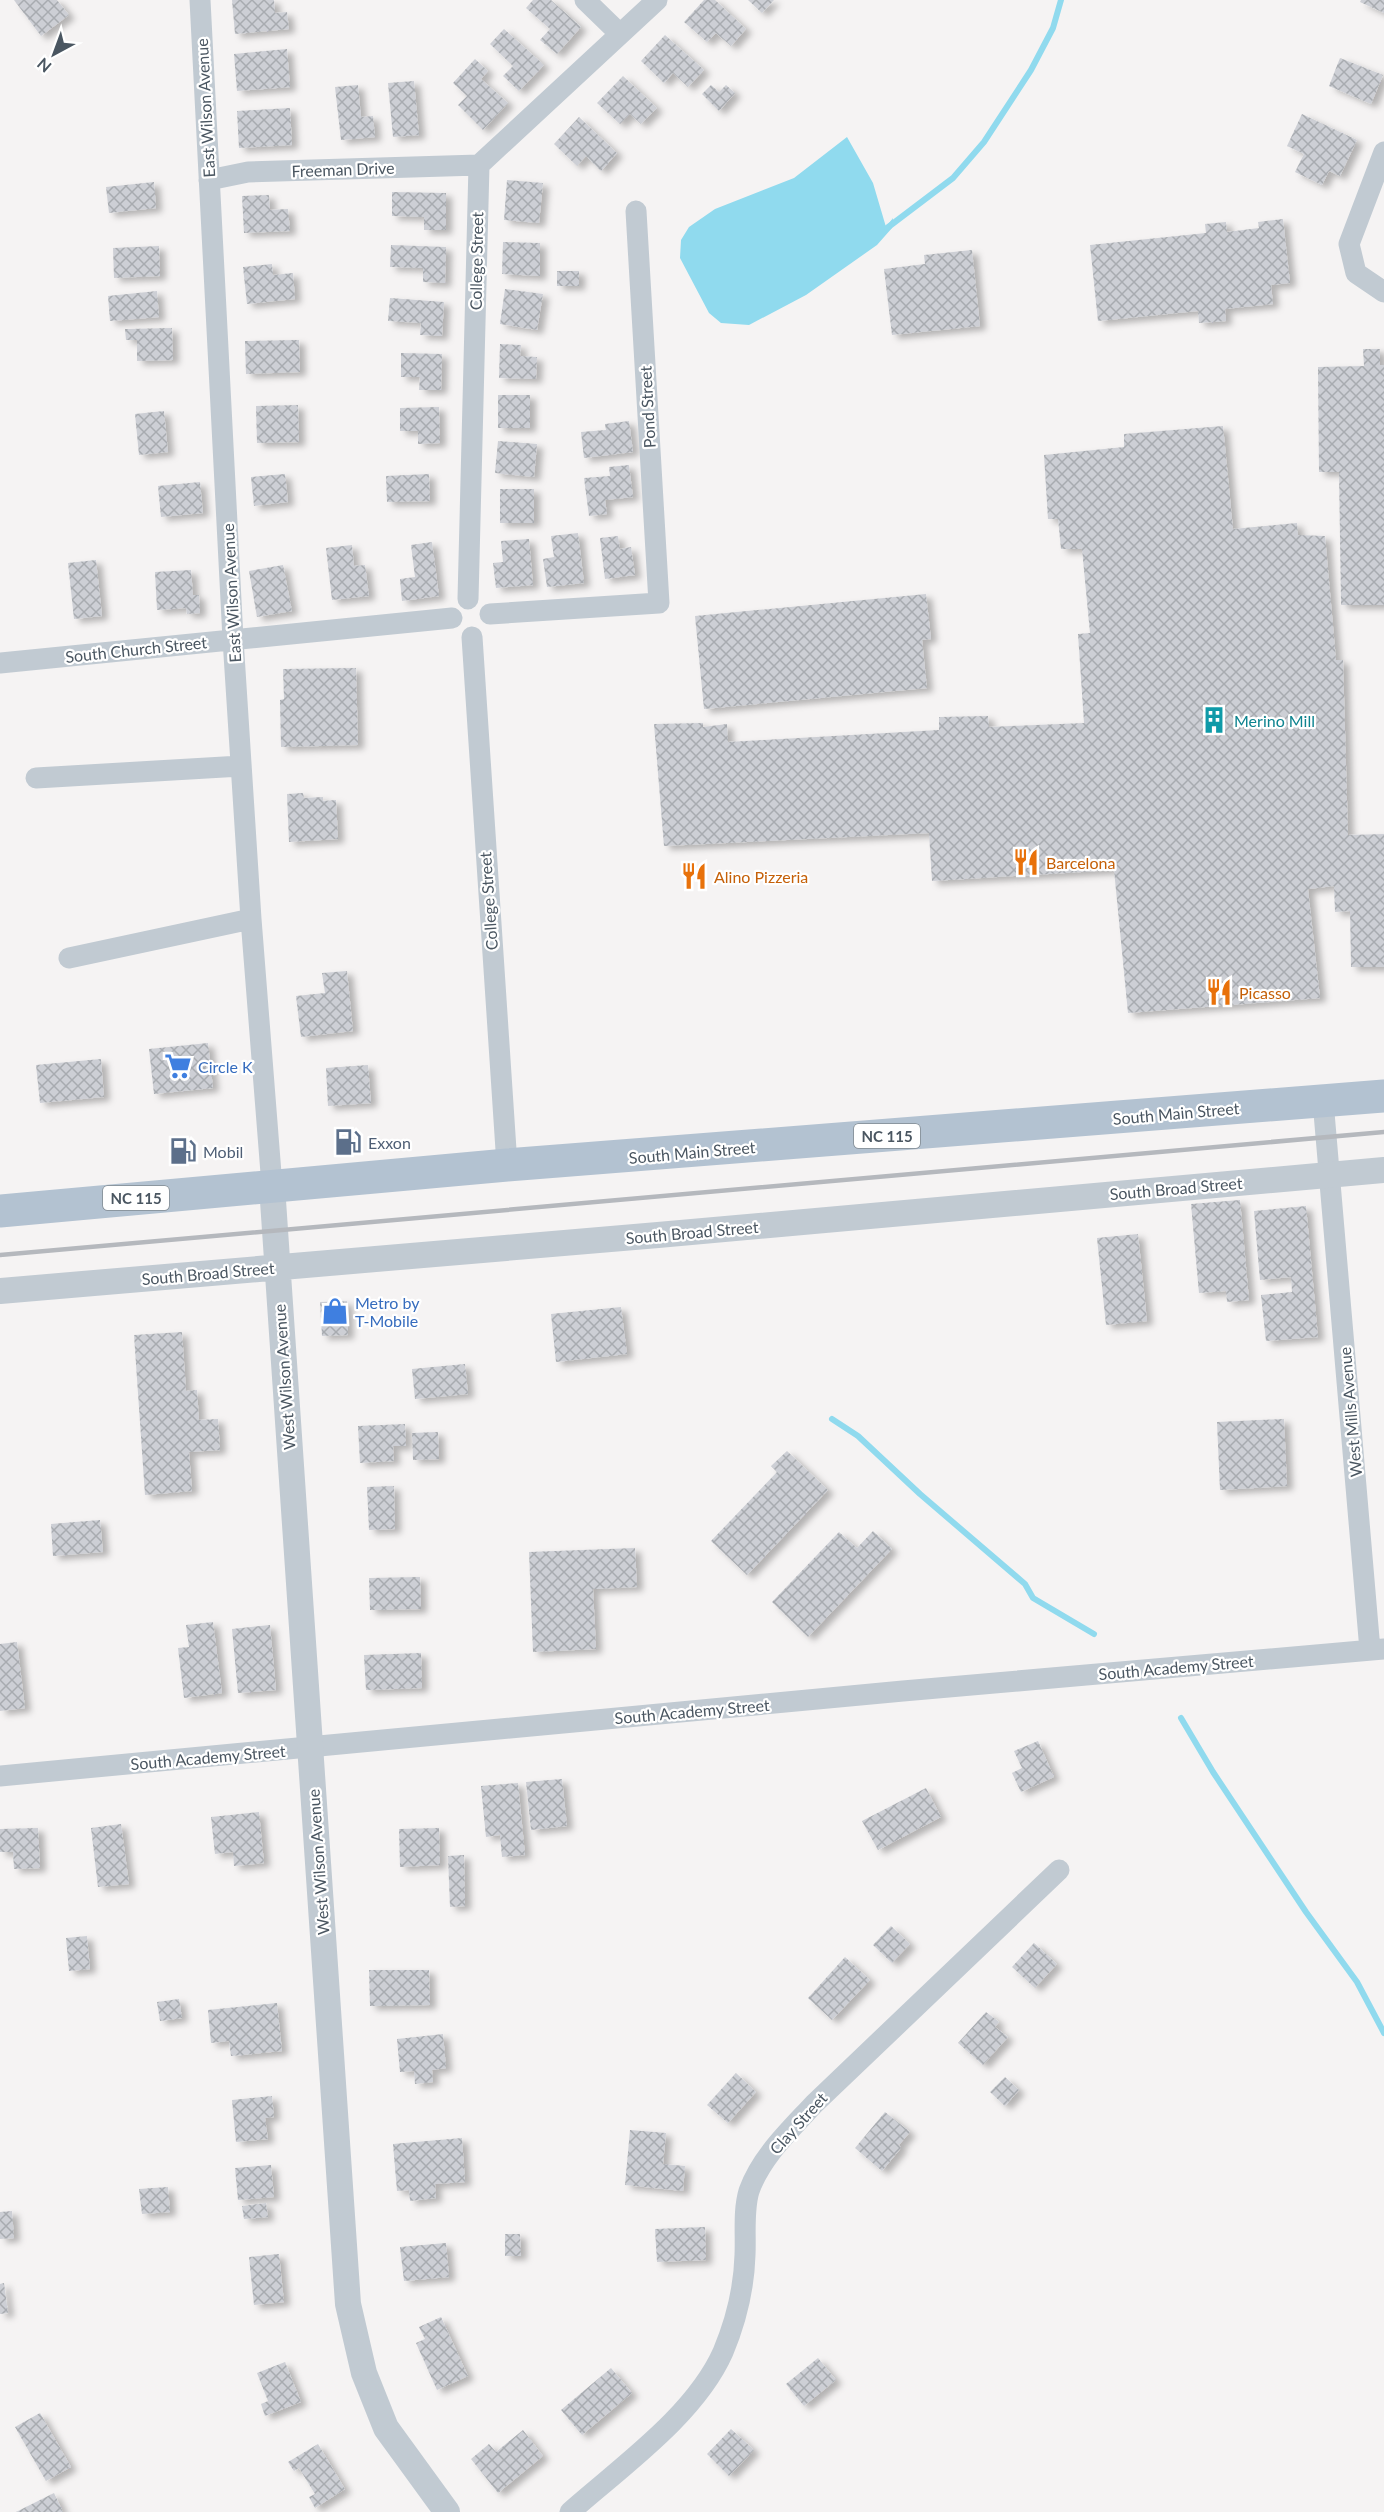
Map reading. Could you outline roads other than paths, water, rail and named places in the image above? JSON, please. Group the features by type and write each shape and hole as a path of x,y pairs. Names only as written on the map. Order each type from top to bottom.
{"main road":[{"name":"South Main Street","path":"0,1211 507,1165 1384,1096"}],"street":[{"name":"East Wilson Avenue","path":"200,0 233,639 251,919 272,1186"},
{"path":"585,0 620,34"},
{"path":"479,165 657,0"},
{"path":"1384,152 1349,244 1356,273 1384,292"},
{"name":"Freeman Drive","path":"209,180 248,172 479,165"},
{"name":"College Street","path":"468,599 479,165"},
{"name":"Pond Street","path":"490,614 659,603 636,211"},
{"path":"468,599 479,600 485,604 490,614 489,625 485,632 472,637 458,632 452,618 458,604 468,599"},
{"name":"South Church Street","path":"0,663 452,618"},
{"name":"College Street","path":"472,637 507,1165"},
{"path":"36,778 241,766"},
{"path":"69,958 251,919"},
{"name":"West Mills Avenue","path":"1323,1101 1377,1650"},
{"name":"South Broad Street","path":"0,1291 1384,1170"},
{"name":"West Wilson Avenue","path":"272,1186 348,2304 364,2373 386,2428 447,2512"},
{"name":"South Academy Street","path":"0,1776 1377,1650"},
{"name":"Clay Street","path":"570,2512 688,2408 708,2381 722,2352 742,2290 749,2192 761,2166 779,2142 814,2104 1059,1870"}],"water":[{"path":"847,137 873,183 886,227 893,218 892,228 877,245 806,295 749,325 721,323 709,313 680,258 681,240 689,227 715,209 794,178"}],"waterway":[{"path":"887,228 953,178 984,142 1031,70 1053,28 1061,0"},
{"path":"832,1419 858,1436 920,1494 1025,1584 1033,1598 1094,1634"},
{"path":"1181,1718 1213,1772 1306,1912 1357,1982 1384,2033"}],"railway":[{"path":"0,1255 1384,1132"}],"place":[{"name":"Merino Mill","path":"1214,720"},
{"name":"Barcelona","path":"1026,862"},
{"name":"Alino Pizzeria","path":"694,876"},
{"name":"Picasso","path":"1219,992"},
{"name":"Circle K","path":"178,1066"},
{"name":"Exxon","path":"348,1142"},
{"name":"Mobil","path":"183,1151"},
{"name":"Metro by T-Mobile","path":"335,1311"}]}
